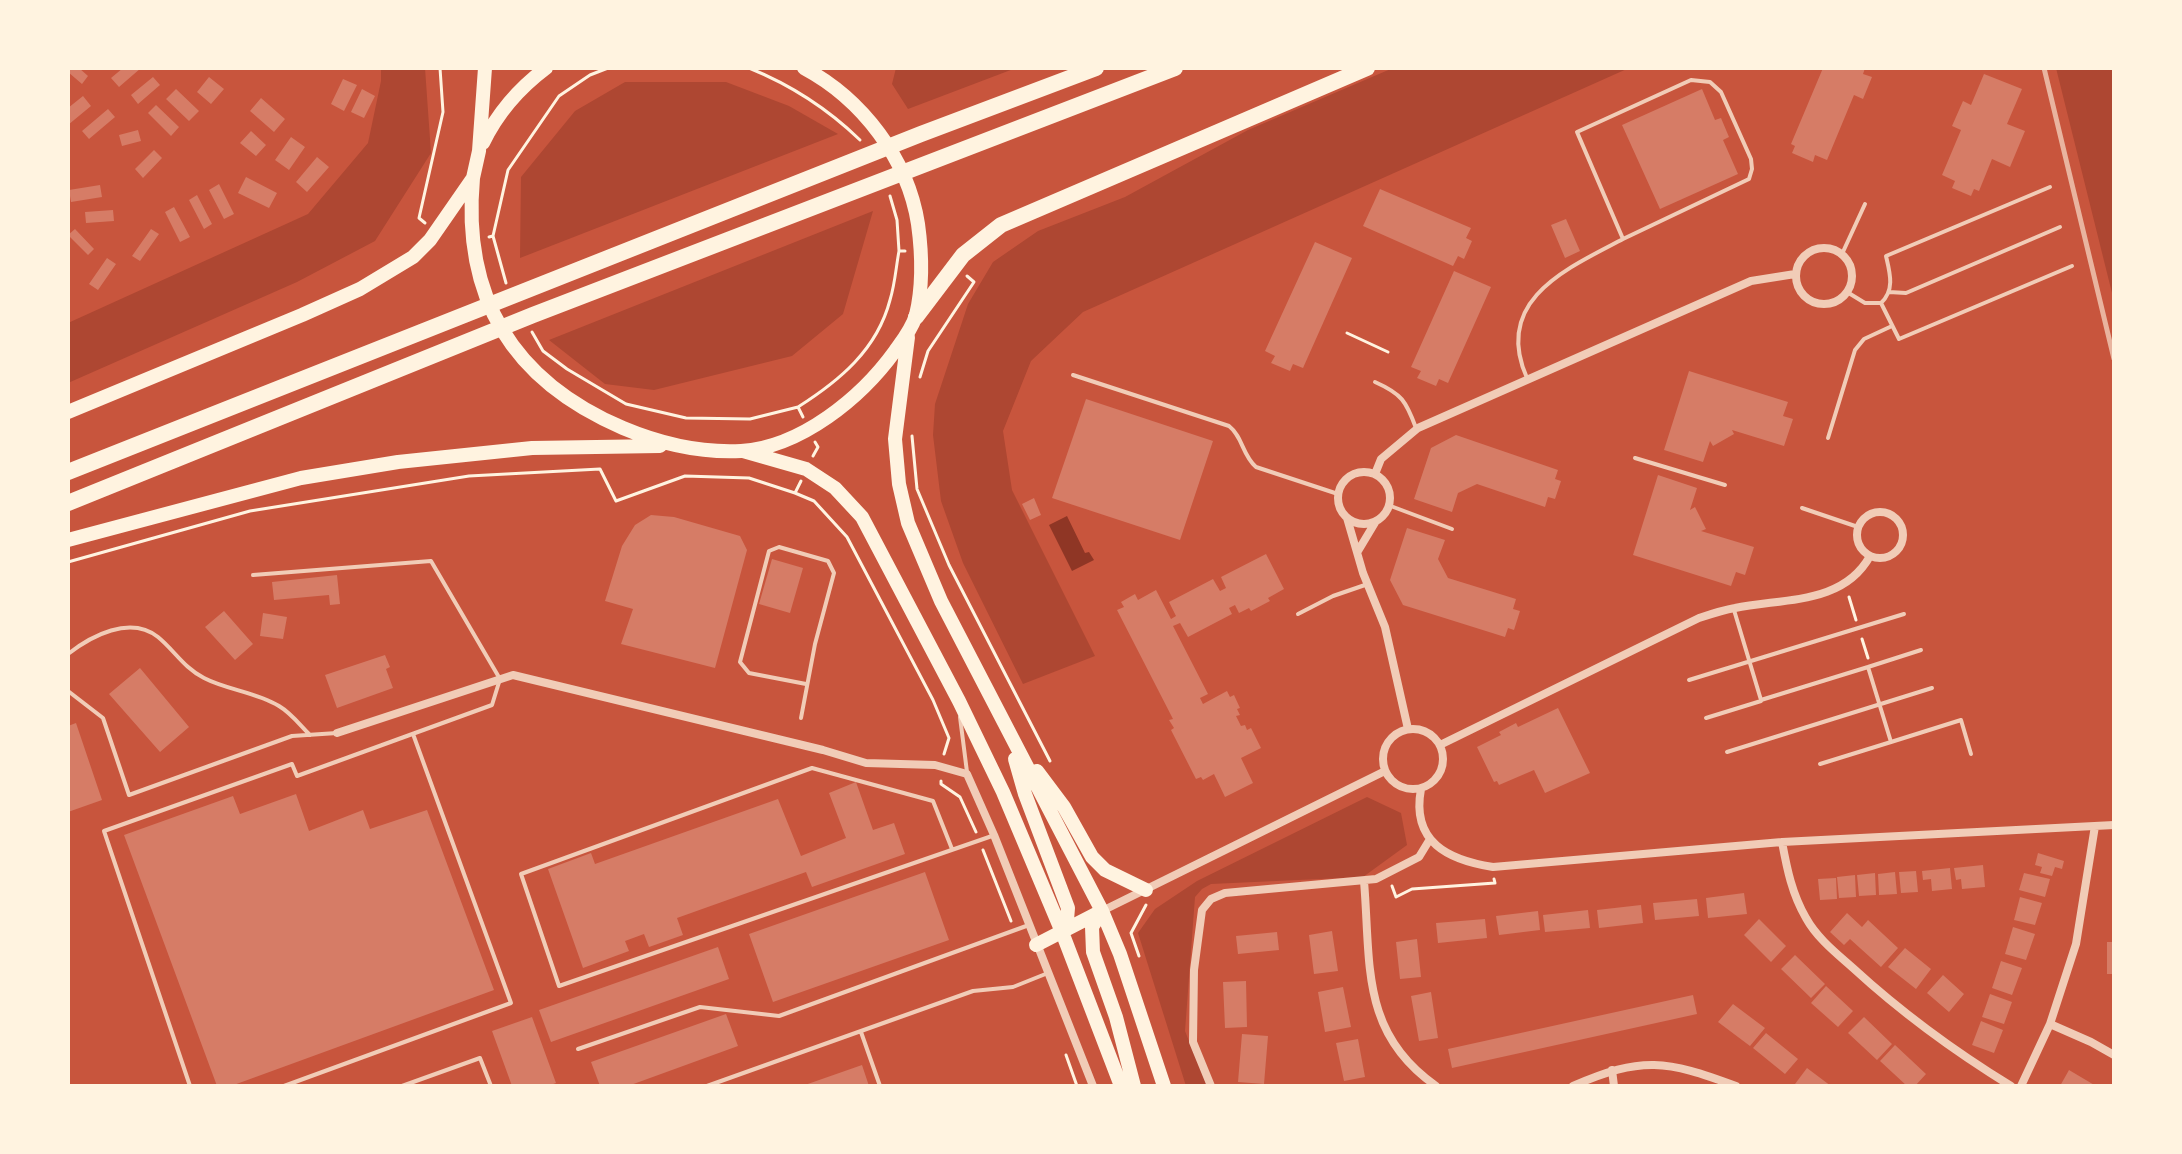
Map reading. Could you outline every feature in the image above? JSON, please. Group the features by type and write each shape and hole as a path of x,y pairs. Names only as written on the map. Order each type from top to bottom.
{"highway":[{"path":"485,68 479,151 470,209 471,240 493,311 520,355 564,397 595,416 673,446"},
{"path":"479,151 494,121 511,98 546,68"},
{"path":"804,68 844,96 870,123 898,160 911,191 919,238 916,317"},
{"path":"68,472 921,134 1096,68"},
{"path":"68,503 533,315 1175,68"},
{"path":"743,451 777,442 808,428 843,406 884,366 955,264 983,237 1001,225 1367,68"},
{"path":"68,412 302,315 392,271 413,257 430,240 473,178"},
{"path":"908,332 895,439 899,484 908,523 941,601 1102,911 1121,956 1164,1086"},
{"path":"68,540 301,478 398,462 532,448 673,446 743,451 806,469 835,488 862,517 959,701 1003,792 1062,932 1121,1086"},
{"path":"1006,728 1064,807 1092,857 1105,870 1148,895"},
{"path":"1006,728 1025,794 1068,908 1062,932"},
{"path":"1036,945 1102,911"},
{"path":"1102,911 1092,927 1093,952 1116,1017 1134,1086"}],"street":[{"path":"1816,248 1834,249 1842,254 1851,268 1847,292 1832,303 1814,302 1800,291 1795,274 1802,258 1816,248"},
{"path":"1375,474 1381,459 1417,429 1751,281 1795,274"},
{"path":"1358,551 1388,505 1389,492 1375,474 1360,472 1344,481 1338,503 1347,518 1368,584 1385,627 1408,729"},
{"path":"1876,512 1892,515 1900,524 1903,535 1898,550 1884,558 1870,556 1860,547 1858,527 1865,517 1876,512"},
{"path":"1347,518 1360,523 1376,520"},
{"path":"1440,745 1699,618 1734,608 1788,602 1822,594 1854,577 1870,556"},
{"path":"337,733 513,675 866,763 935,765 967,774 1093,1086"},
{"path":"1408,729 1427,732 1440,745 1444,763 1430,785 1421,789 1396,785 1385,771 1383,754 1387,745 1399,732 1408,729"},
{"path":"1102,911 1148,895 1385,771"},
{"path":"1421,789 1418,803 1423,826 1436,847 1450,857 1493,867 1782,842 2114,825"},
{"path":"2021,1086 2050,1024 2076,944 2095,826"},
{"path":"1211,1086 1193,1042 1194,970 1202,910 1211,899 1225,893 1364,881 1389,875 1419,857 1430,839"},
{"path":"1782,842 1789,882 1807,920 1829,947 1890,1002 1947,1046 2011,1086"},
{"path":"1364,881 1374,1001 1393,1046 1417,1072 1436,1086"},
{"path":"2050,1024 2114,1055"},
{"path":"1573,1086 1612,1070 1656,1063 1736,1086"},
{"path":"1612,1070 1614,1086"}],"lane":[{"path":"1528,380 1519,354 1526,310 1534,297 1558,274 1749,179 1751,159 1721,92 1710,82 1691,80 1577,132 1623,239"},
{"path":"1881,303 1889,292 1891,275 1886,256 2050,187"},
{"path":"1842,254 1865,204"},
{"path":"1889,292 1906,293 2060,227"},
{"path":"1881,303 1899,339 2072,266"},
{"path":"1847,292 1865,303 1881,303"},
{"path":"1828,438 1859,344 1892,326"},
{"path":"1073,375 1229,426 1236,432 1248,460 1256,467 1338,494"},
{"path":"1375,382 1398,393 1405,401 1417,429"},
{"path":"1635,458 1725,485"},
{"path":"1388,505 1452,529"},
{"path":"1802,508 1858,527"},
{"path":"801,718 808,689 806,684 834,573 828,561 779,547 769,551 740,662 749,673 806,684"},
{"path":"190,1086 104,831 292,764 297,776 492,705 500,679 431,561 253,575"},
{"path":"1298,614 1333,596 1368,584"},
{"path":"1734,608 1761,700"},
{"path":"1689,680 1904,614"},
{"path":"68,654 105,631 121,628 143,630 158,637 195,673 276,704 310,735"},
{"path":"1706,718 1921,650"},
{"path":"1868,667 1891,742"},
{"path":"1727,752 1932,688"},
{"path":"68,691 103,718 129,795 292,736 337,733"},
{"path":"959,701 967,774"},
{"path":"1820,764 1961,720 1971,754"},
{"path":"284,1086 511,1003 413,734"},
{"path":"952,849 933,801 812,768 521,874 559,986 994,835"},
{"path":"578,1049 700,1007 779,1016 1029,925"},
{"path":"707,1086 973,991 1013,987 1048,973"},
{"path":"860,1031 880,1086"},
{"path":"402,1086 480,1058 491,1086"}],"path":[{"path":"493,236 508,170 516,158 559,96 590,75 608,68"},
{"path":"749,68 806,95 861,141"},
{"path":"890,195 897,220 899,251"},
{"path":"919,381 928,351 974,282 955,264"},
{"path":"1347,333 1388,352"},
{"path":"912,427 917,489 943,553 1055,771"},
{"path":"1389,875 1396,897 1412,889 1495,883 1493,867"},
{"path":"1142,966 1131,933 1148,895"},
{"path":"1065,1052 1077,1086"}],"shaded area":[{"path":"381,68 425,68 431,153 375,241 297,282 68,383 68,323 308,214 368,143"},
{"path":"896,68 1016,68 908,109 892,84"},
{"path":"1393,68 1629,68 1083,312 1031,361 1003,431 1012,490 1095,656 1023,684 963,563 941,501 933,435 935,404 968,304 993,262 1038,231 1125,197 1248,130"},
{"path":"2056,68 2114,68 2114,301"},
{"path":"625,82 726,82 789,106 838,134 520,258 521,177 575,111"},
{"path":"873,211 843,314 792,356 654,390 605,384 549,340"},
{"path":"1067,516 1085,553 1089,552 1094,560 1072,571 1049,525"},
{"path":"1367,797 1401,813 1407,845 1363,877 1211,884 1195,897 1185,1031 1207,1086 1186,1086 1138,933 1155,909 1197,881"}],"building":[{"path":"68,68 79,68 88,76 82,84 68,72"},
{"path":"123,68 141,68 119,87 111,78"},
{"path":"1823,68 1865,68 1863,74 1872,77 1863,99 1854,95 1827,160 1815,155 1813,162 1792,153 1795,146 1791,144"},
{"path":"1984,74 2022,89 2007,124 2025,131 2010,167 1992,159 1979,191 1974,189 1971,196 1952,188 1955,181 1942,175 1961,130 1952,126 1963,101 1971,105"},
{"path":"153,77 160,85 138,104 131,95"},
{"path":"209,77 224,89 211,104 197,92"},
{"path":"343,79 357,85 344,111 331,104"},
{"path":"176,89 199,111 189,121 166,99"},
{"path":"362,89 375,96 364,118 351,112"},
{"path":"1702,89 1715,120 1721,118 1729,137 1723,140 1738,174 1660,209 1622,125"},
{"path":"83,96 91,106 68,125 68,108"},
{"path":"261,98 285,119 274,132 250,111"},
{"path":"156,105 179,127 171,136 148,113"},
{"path":"108,109 115,117 89,139 82,131"},
{"path":"138,130 141,141 122,146 119,135"},
{"path":"251,131 266,145 256,156 240,143"},
{"path":"291,137 305,147 289,170 275,160"},
{"path":"154,150 162,158 143,178 135,169"},
{"path":"317,157 329,167 307,192 296,182"},
{"path":"246,177 277,193 269,208 238,193"},
{"path":"219,184 234,214 224,219 209,190"},
{"path":"100,185 102,197 71,202 69,190"},
{"path":"1380,189 1471,228 1466,238 1472,241 1464,259 1458,256 1453,266 1363,226"},
{"path":"197,195 212,224 204,229 189,200"},
{"path":"174,207 190,237 180,242 165,212"},
{"path":"113,210 114,221 86,223 85,212"},
{"path":"1566,219 1580,251 1565,258 1551,225"},
{"path":"75,229 94,249 88,255 68,235"},
{"path":"151,229 159,234 140,261 132,256"},
{"path":"1315,242 1352,258 1303,368 1293,364 1290,371 1271,363 1275,356 1265,351"},
{"path":"107,258 116,264 98,290 89,284"},
{"path":"1454,271 1491,287 1448,383 1439,379 1436,386 1417,378 1421,371 1411,367"},
{"path":"1689,371 1788,402 1783,416 1793,419 1784,446 1732,430 1734,434 1713,446 1710,441 1703,462 1664,450"},
{"path":"1086,399 1213,441 1180,540 1052,498"},
{"path":"1456,435 1558,470 1555,479 1561,481 1555,499 1548,497 1545,507 1477,484 1458,493 1452,512 1414,499 1431,448"},
{"path":"1658,475 1697,488 1690,510 1695,507 1706,529 1701,531 1754,547 1745,575 1736,572 1731,586 1633,555"},
{"path":"1034,498 1041,515 1030,520 1022,504"},
{"path":"651,515 674,517 740,536 747,550 715,668 621,644 633,609 605,601 622,546 635,525"},
{"path":"1407,528 1445,540 1438,559 1448,578 1516,599 1513,609 1520,611 1514,630 1508,628 1505,637 1403,605 1390,580"},
{"path":"1266,554 1284,589 1268,598 1270,601 1251,611 1249,608 1239,613 1235,605 1229,608 1232,614 1188,637 1180,623 1173,626 1208,694 1200,698 1203,704 1227,691 1230,697 1234,695 1240,708 1237,709 1240,715 1236,716 1241,726 1245,725 1247,730 1251,728 1261,748 1241,758 1253,783 1225,797 1214,774 1203,780 1201,777 1196,779 1171,730 1174,728 1169,720 1173,719 1117,610 1124,607 1121,602 1135,594 1138,600 1156,590 1171,619 1176,616 1169,602 1213,579 1220,591 1226,588 1221,577"},
{"path":"772,559 803,568 790,613 759,604"},
{"path":"337,575 340,604 330,605 329,595 274,600 272,582"},
{"path":"224,611 253,644 235,660 205,627"},
{"path":"263,613 287,617 283,639 260,636"},
{"path":"385,655 393,688 337,708 325,675"},
{"path":"140,668 189,727 160,752 109,694"},
{"path":"1558,708 1590,773 1545,793 1534,770 1499,785 1497,781 1494,782 1477,747 1516,723 1518,727"},
{"path":"76,723 102,800 68,812 68,726"},
{"path":"856,782 873,830 894,823 905,854 812,887 806,872 677,918 683,935 649,947 644,934 625,941 629,951 583,968 548,869 591,853 595,864 778,799 801,856 846,838 829,793"},
{"path":"296,794 309,831 363,810 370,829 427,810 494,990 231,1086 217,1086 124,835 233,796 240,814"},
{"path":"2038,853 2064,861 2062,869 2055,867 2052,876 2040,873 2042,867 2035,865"},
{"path":"1983,865 1985,887 1962,889 1961,879 1956,880 1954,868"},
{"path":"1950,868 1952,889 1932,891 1931,879 1923,880 1922,871"},
{"path":"1916,871 1918,892 1901,893 1899,872"},
{"path":"925,872 949,940 773,1002 749,934"},
{"path":"1895,872 1897,894 1879,895 1878,874"},
{"path":"1875,873 1876,895 1859,896 1857,875"},
{"path":"2024,873 2050,879 2045,897 2019,890"},
{"path":"1855,875 1856,897 1839,898 1837,877"},
{"path":"1836,878 1837,899 1820,900 1818,879"},
{"path":"1744,893 1747,914 1708,918 1706,898"},
{"path":"2020,897 2042,903 2035,925 2014,920"},
{"path":"1697,899 1699,916 1655,920 1653,903"},
{"path":"1641,905 1643,923 1599,928 1597,910"},
{"path":"1588,910 1590,928 1545,932 1543,915"},
{"path":"1538,911 1540,930 1499,935 1496,916"},
{"path":"1847,913 1862,927 1868,920 1898,948 1881,967 1850,939 1844,945 1830,932"},
{"path":"1485,919 1487,938 1438,943 1436,923"},
{"path":"1759,919 1786,946 1771,962 1744,935"},
{"path":"2013,927 2035,934 2026,960 2005,954"},
{"path":"1332,931 1338,971 1314,974 1309,935"},
{"path":"1277,932 1279,950 1238,954 1236,936"},
{"path":"1417,939 1421,977 1400,979 1396,942"},
{"path":"2107,942 2114,942 2114,974 2107,974"},
{"path":"718,947 729,979 551,1042 539,1010"},
{"path":"1905,948 1931,969 1916,989 1888,967"},
{"path":"1795,955 1825,984 1811,998 1781,969"},
{"path":"2001,961 2022,968 2012,995 1992,988"},
{"path":"1943,975 1964,994 1949,1012 1927,993"},
{"path":"1246,981 1247,1027 1225,1028 1223,982"},
{"path":"1826,986 1853,1011 1838,1027 1811,1003"},
{"path":"1343,987 1351,1027 1325,1032 1318,992"},
{"path":"1431,992 1438,1038 1419,1041 1411,996"},
{"path":"1990,994 2012,1002 2004,1024 1982,1017"},
{"path":"1693,995 1697,1014 1452,1068 1448,1049"},
{"path":"1733,1004 1765,1028 1750,1046 1718,1022"},
{"path":"726,1014 738,1046 628,1086 600,1086 591,1062"},
{"path":"532,1017 556,1083 548,1086 512,1086 492,1031"},
{"path":"1864,1017 1892,1044 1877,1060 1848,1033"},
{"path":"1981,1021 2003,1030 1994,1053 1972,1045"},
{"path":"1766,1033 1798,1059 1785,1074 1753,1048"},
{"path":"1242,1034 1268,1036 1264,1084 1238,1082"},
{"path":"1358,1039 1365,1077 1344,1081 1336,1043"},
{"path":"1895,1045 1926,1074 1915,1086 1907,1086 1880,1061"},
{"path":"862,1065 869,1086 802,1086"},
{"path":"1807,1068 1831,1086 1795,1084"},
{"path":"2069,1070 2096,1086 2060,1086"}],"railway":[{"path":"2044,68 2114,359"}]}
